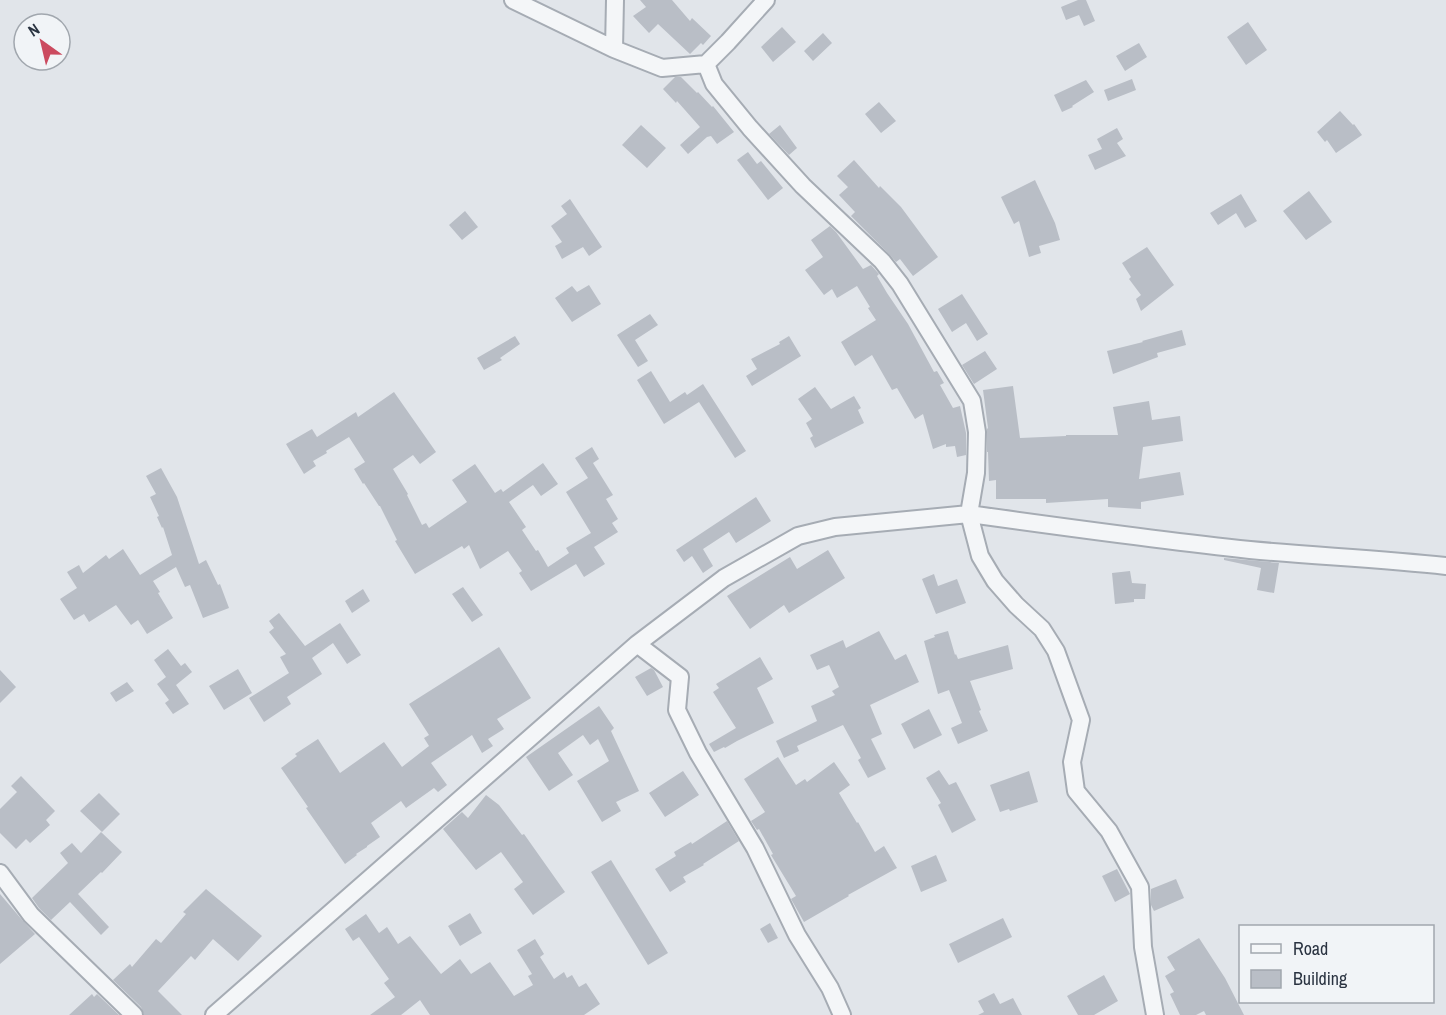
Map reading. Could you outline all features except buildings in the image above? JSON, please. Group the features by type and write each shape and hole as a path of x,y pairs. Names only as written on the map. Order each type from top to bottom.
{"street":[{"path":"513,0 614,49 662,68 706,64 766,0"},
{"path":"614,49 615,0"},
{"path":"706,64 714,84 750,129 802,186 882,261 900,284 972,401 977,432 976,473 969,514 980,556 995,581 1042,629 1056,651 1081,720 1072,762 1076,791 1109,831 1140,887 1143,947 1155,1015"},
{"path":"214,1015 637,644 724,578 798,536 835,527 969,514 1241,549 1446,566"},
{"path":"637,644 680,677 677,710 698,753 755,848 797,934 830,988 842,1015"},
{"path":"0,873 31,915 134,1015"}]}
